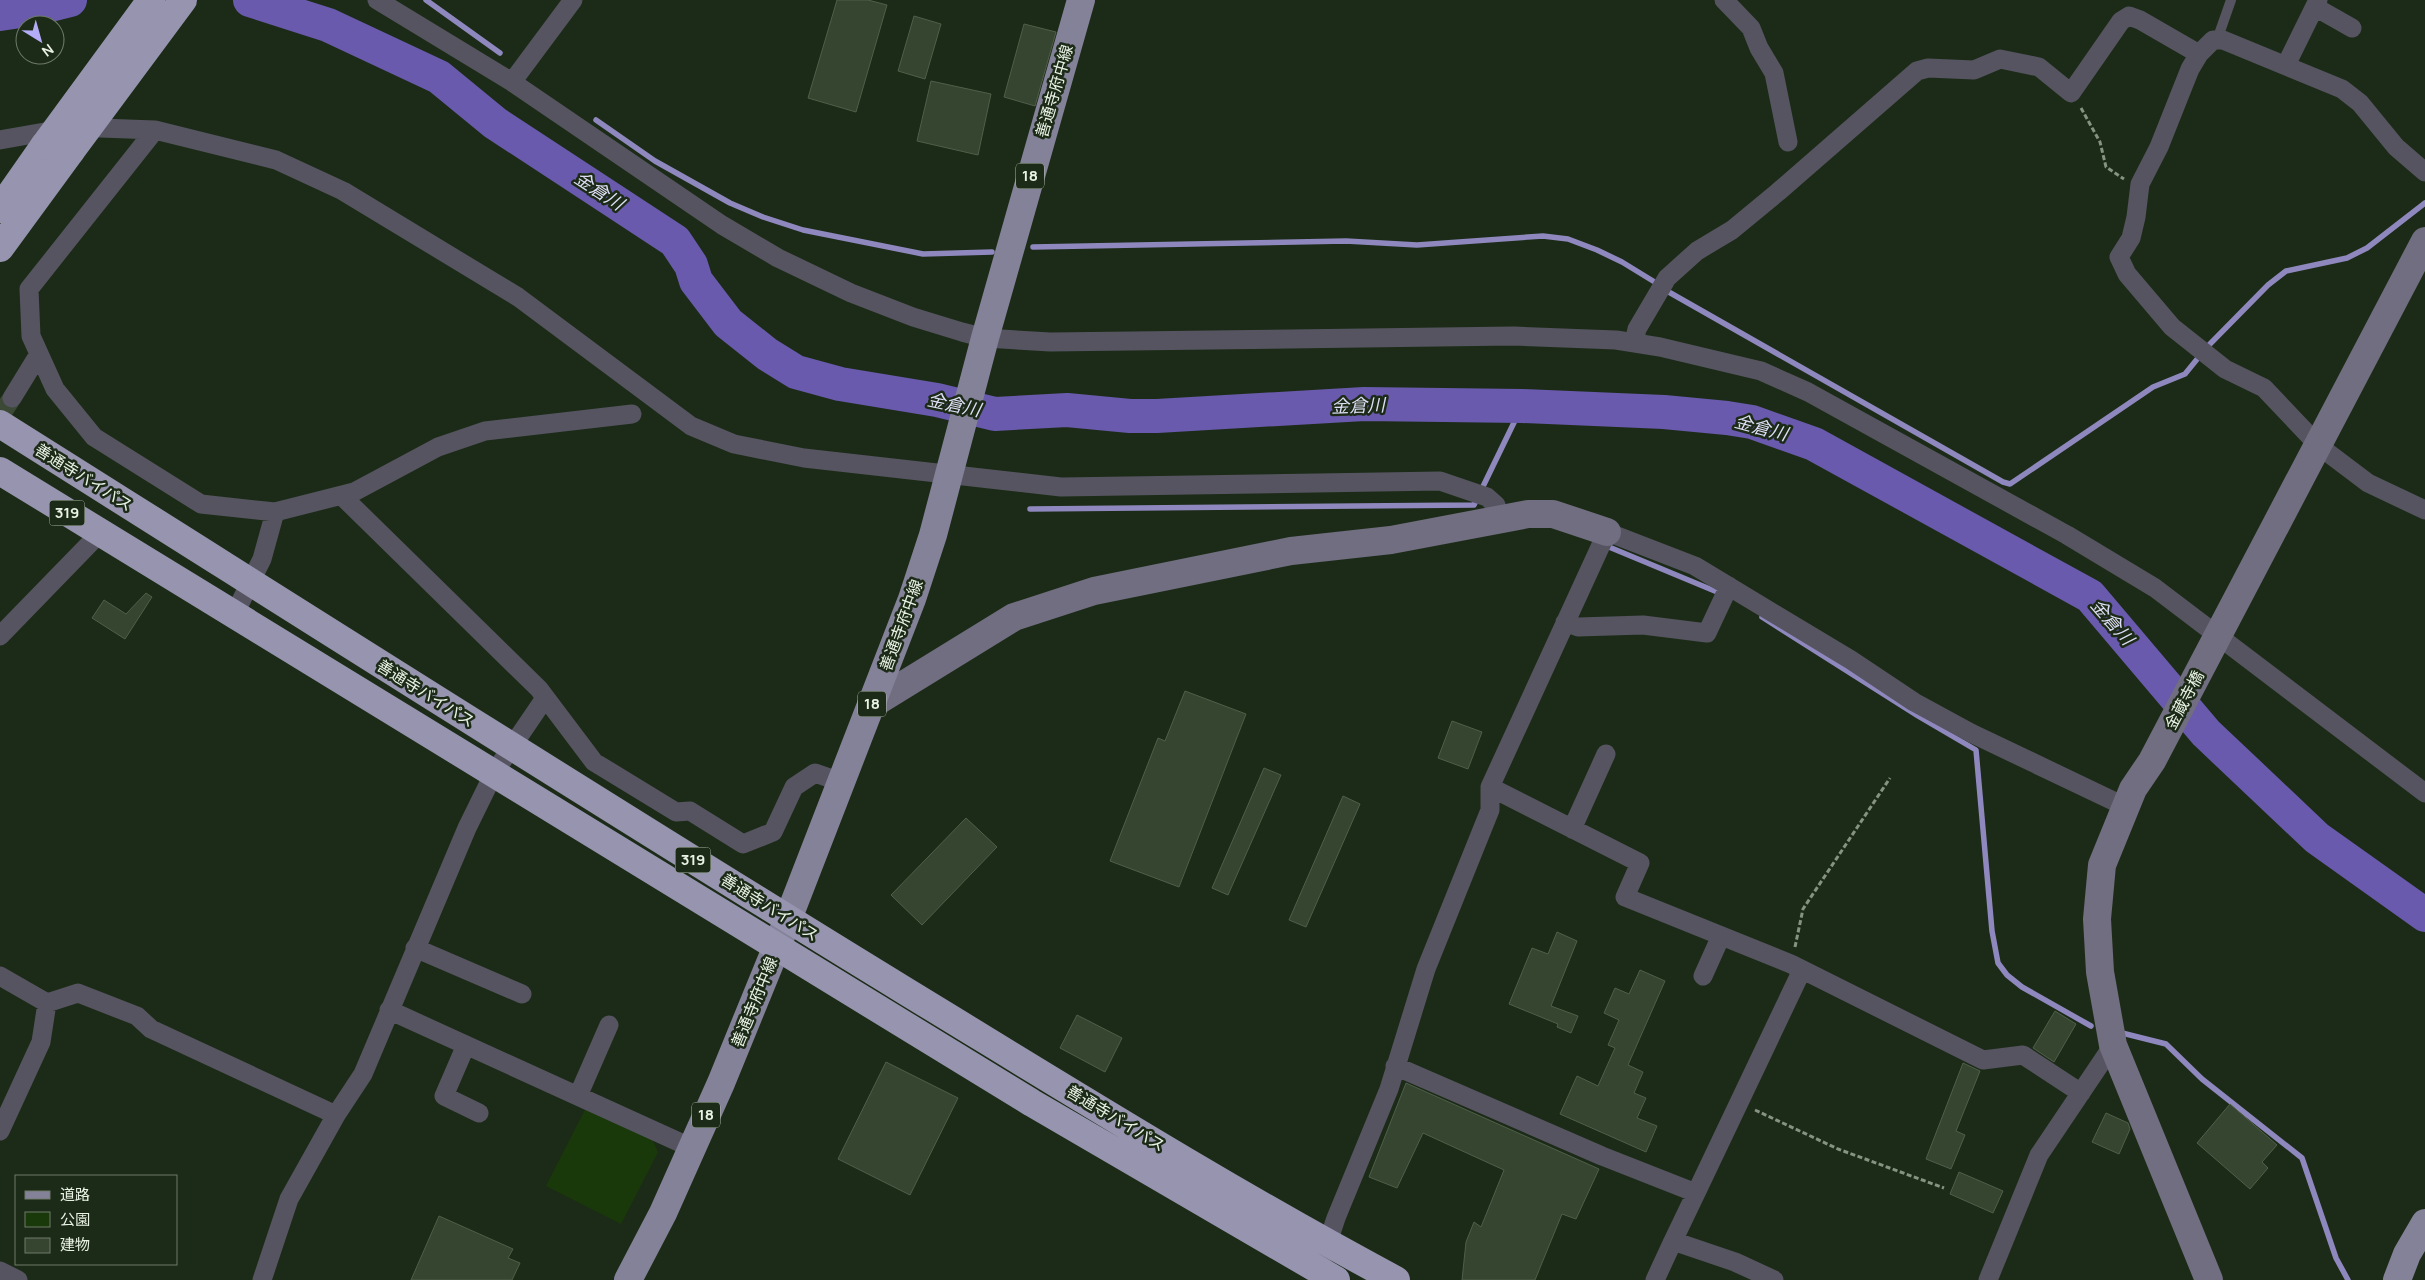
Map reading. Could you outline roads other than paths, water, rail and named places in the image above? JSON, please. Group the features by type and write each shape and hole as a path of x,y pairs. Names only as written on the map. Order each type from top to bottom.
{"highway":[{"path":"0,209 151,0"},
{"path":"0,248 183,0"},
{"name":"善通寺バイパス","path":"0,424 511,746 1042,1075 1328,1244 1396,1280"},
{"name":"善通寺バイパス","path":"0,471 776,947 1321,1276"}],"main road":[{"name":"善通寺府中線","path":"628,1280 663,1213 721,1083 788,919 912,598 933,535 984,345 1081,0"},
{"path":"2397,1280 2407,1254 2425,1223"}],"street":[{"path":"378,0 512,82 722,225 778,258 851,293 984,345 1050,342 1514,336 1616,340 1761,371 1808,392 2067,535 2155,588 2425,794"},
{"path":"512,82 572,0"},
{"path":"1724,0 1751,28 1759,48 1774,74 1788,142"},
{"path":"2286,66 2317,3 2352,28"},
{"path":"1634,343 1637,329 1667,278 1697,251 1732,230 1778,192 1917,71 1928,68 1974,70 2000,59 2039,67 2071,93 2121,21 2129,16 2140,20 2199,54"},
{"path":"2425,172 2396,147 2360,103 2342,89 2223,40 2213,40 2199,54 2190,69 2159,148 2139,188 2136,217 2131,238 2119,257 2127,274 2172,327 2226,369 2264,388 2318,446 2368,483 2425,510"},
{"path":"0,140 73,127 155,130 276,160 343,191 518,297 691,426 734,444 804,458 951,465 1061,487 1440,481 1487,503 1528,514 1553,514 1607,532 1695,566 1726,592 1851,660 1914,702 1962,729 2126,807"},
{"path":"155,130 29,289 31,336 55,389 94,437 201,504 275,512 354,492 438,447 486,431 632,414"},
{"name":"金蔵寺橋","path":"2209,1280 2113,1045 2100,972 2097,919 2102,865 2134,789 2152,761 2425,241"},
{"path":"12,398 39,354"},
{"path":"342,496 539,689 594,762 676,812 690,811 743,844 773,832 794,787 815,773 841,782"},
{"path":"871,705 1014,617 1094,590 1291,551 1391,540 1487,503"},
{"path":"234,616 262,559 275,512"},
{"path":"1321,1276 1336,1218 1389,1089 1426,969 1490,810 1490,788 1607,532"},
{"path":"0,636 100,533"},
{"path":"1565,622 1578,627 1643,625 1707,633 1726,592"},
{"path":"262,1280 289,1199 336,1114 363,1074 389,1010 494,773 545,698"},
{"path":"1572,829 1606,754"},
{"path":"1490,788 1640,863 1625,897 1797,967 1984,1060 2023,1055 2081,1093"},
{"path":"1703,976 1721,936"},
{"path":"416,948 522,994"},
{"path":"1655,1280 1739,1103 1797,967"},
{"path":"0,976 47,1003 78,993 137,1016 151,1029 336,1114"},
{"path":"0,1131 40,1042 47,1003"},
{"path":"389,1010 692,1148"},
{"path":"578,1096 609,1024"},
{"path":"466,1045 444,1096 479,1113"},
{"path":"1988,1280 2039,1155 2113,1045"},
{"path":"1395,1066 1602,1156 1696,1193"},
{"path":"1673,1241 1735,1262 1774,1280"},
{"path":"0,1271 18,1280"}],"lane":[{"path":"2217,40 2231,0"}],"waterway":[{"name":"金倉川","path":"0,14 34,9 70,0"},
{"name":"金倉川","path":"250,0 328,25 439,77 495,123 675,241 691,265 696,281 728,323 767,354 796,372 840,384 937,400 995,414 1067,410 1130,416 1157,416 1364,404 1522,406 1664,412 1727,418 1752,422 1814,444 2090,596 2206,733 2317,838 2425,915"},
{"path":"426,0 500,53"},
{"path":"596,120 655,161 730,203 763,217 803,230 923,254 992,252"},
{"path":"2208,346 2268,285 2286,271 2347,258 2367,248 2425,203"},
{"path":"1033,247 1346,241 1417,245 1543,236 1568,239 1597,250 1622,262 1653,281"},
{"path":"1667,291 2003,482 2010,484 2153,387 2185,374 2198,358"},
{"path":"1030,509 1474,505 1522,406"},
{"path":"1609,547 1722,594"},
{"path":"1762,617 1918,716 1976,750 1992,931 1998,963 2007,975 2022,987 2091,1026"},
{"path":"2118,1032 2166,1044 2202,1079 2302,1158 2336,1258 2348,1280"}],"tunnel":[{"path":"0,416 12,398"}]}
